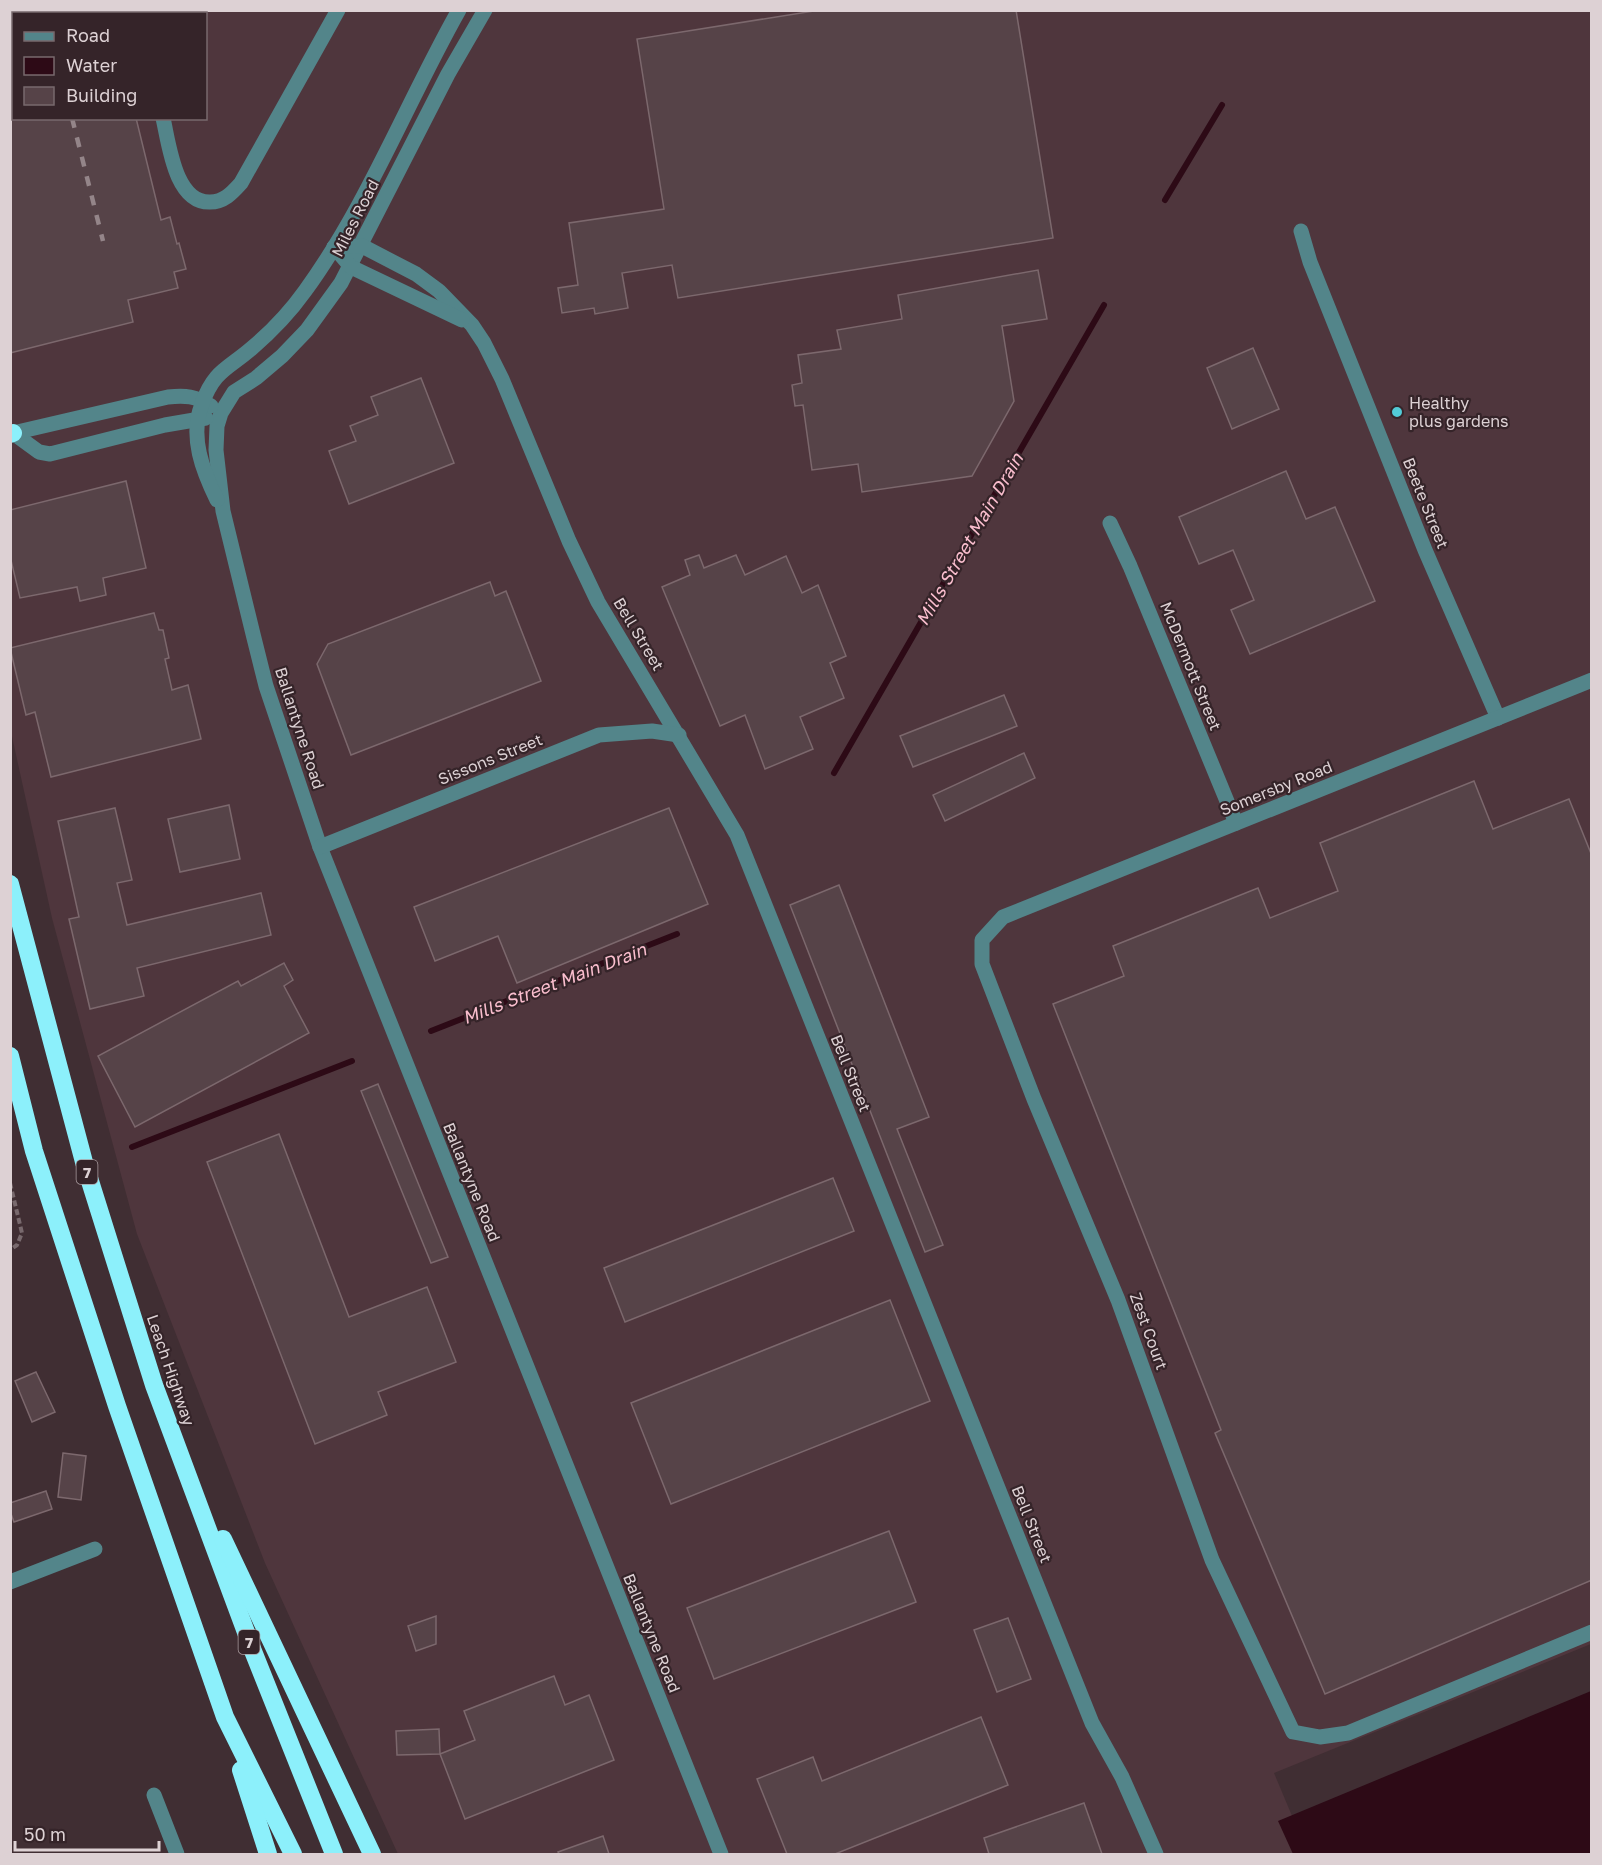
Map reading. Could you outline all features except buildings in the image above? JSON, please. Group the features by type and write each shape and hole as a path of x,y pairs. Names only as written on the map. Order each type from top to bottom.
{"highway":[{"name":"Leach Highway","path":"10,884 84,1162 154,1384 253,1651 334,1854"},
{"path":"10,1056 34,1151 117,1406 225,1717 268,1854"},
{"path":"170,1427 372,1854"},
{"path":"225,1717 293,1854"}],"street":[{"path":"164,120 181,185 189,194 205,202 223,200 241,183 338,10"},
{"name":"Miles Road","path":"203,401 215,378 223,369 254,346 305,292 334,247 390,144 432,57 459,10"},
{"name":"Miles Road","path":"220,413 234,392 256,378 282,356 307,330 341,284 448,75 485,10"},
{"name":"Beete Street","path":"1301,231 1310,262 1425,550 1498,718"},
{"path":"334,247 362,246"},
{"name":"Bell Street","path":"362,246 428,282 472,325 484,343 502,379 569,541 598,602 679,735 736,835 1092,1723 1122,1777 1156,1854"},
{"path":"334,247 351,267 472,325"},
{"path":"12,433 197,391 215,378"},
{"path":"182,395 203,401 220,413"},
{"name":"Ballantyne Road","path":"203,401 198,421 198,445 206,476 223,511"},
{"path":"12,433 39,452 50,454 165,425 198,421 220,413"},
{"name":"Ballantyne Road","path":"220,413 215,438 223,511 266,686 320,846 721,1854"},
{"path":"165,425 186,431 198,445"},
{"name":"McDermott Street","path":"1110,522 1236,823"},
{"name":"Somersby Road","path":"982,940 1003,917 1592,680"},
{"name":"Sissons Street","path":"320,846 599,735 652,731 679,735"},
{"name":"Zest Court","path":"982,940 982,964 1034,1099 1118,1300 1212,1560 1293,1732 1320,1737 1348,1733 1592,1632"},
{"path":"10,1582 95,1549"},
{"path":"154,1795 177,1854"}],"path":[{"path":"10,1183 22,1233 17,1245 10,1250"}],"shaded area":[{"path":"10,11 1591,11 1591,1644 1274,1773 1308,1854 398,1854 265,1563 137,1234 52,918 11,732"}],"water":[{"path":"1591,1691 1591,1854 1293,1854 1278,1821"}],"waterway":[{"path":"1165,200 1222,105"},
{"name":"Mills Street Main Drain","path":"834,773 1104,305"},
{"name":"Mills Street Main Drain","path":"431,1031 677,934"},
{"name":"Mills Street Main Drain","path":"132,1147 352,1061"}],"railway":[{"path":"73,120 103,241"}],"place":[{"name":"Healthy plus gardens","path":"1397,412"}]}
